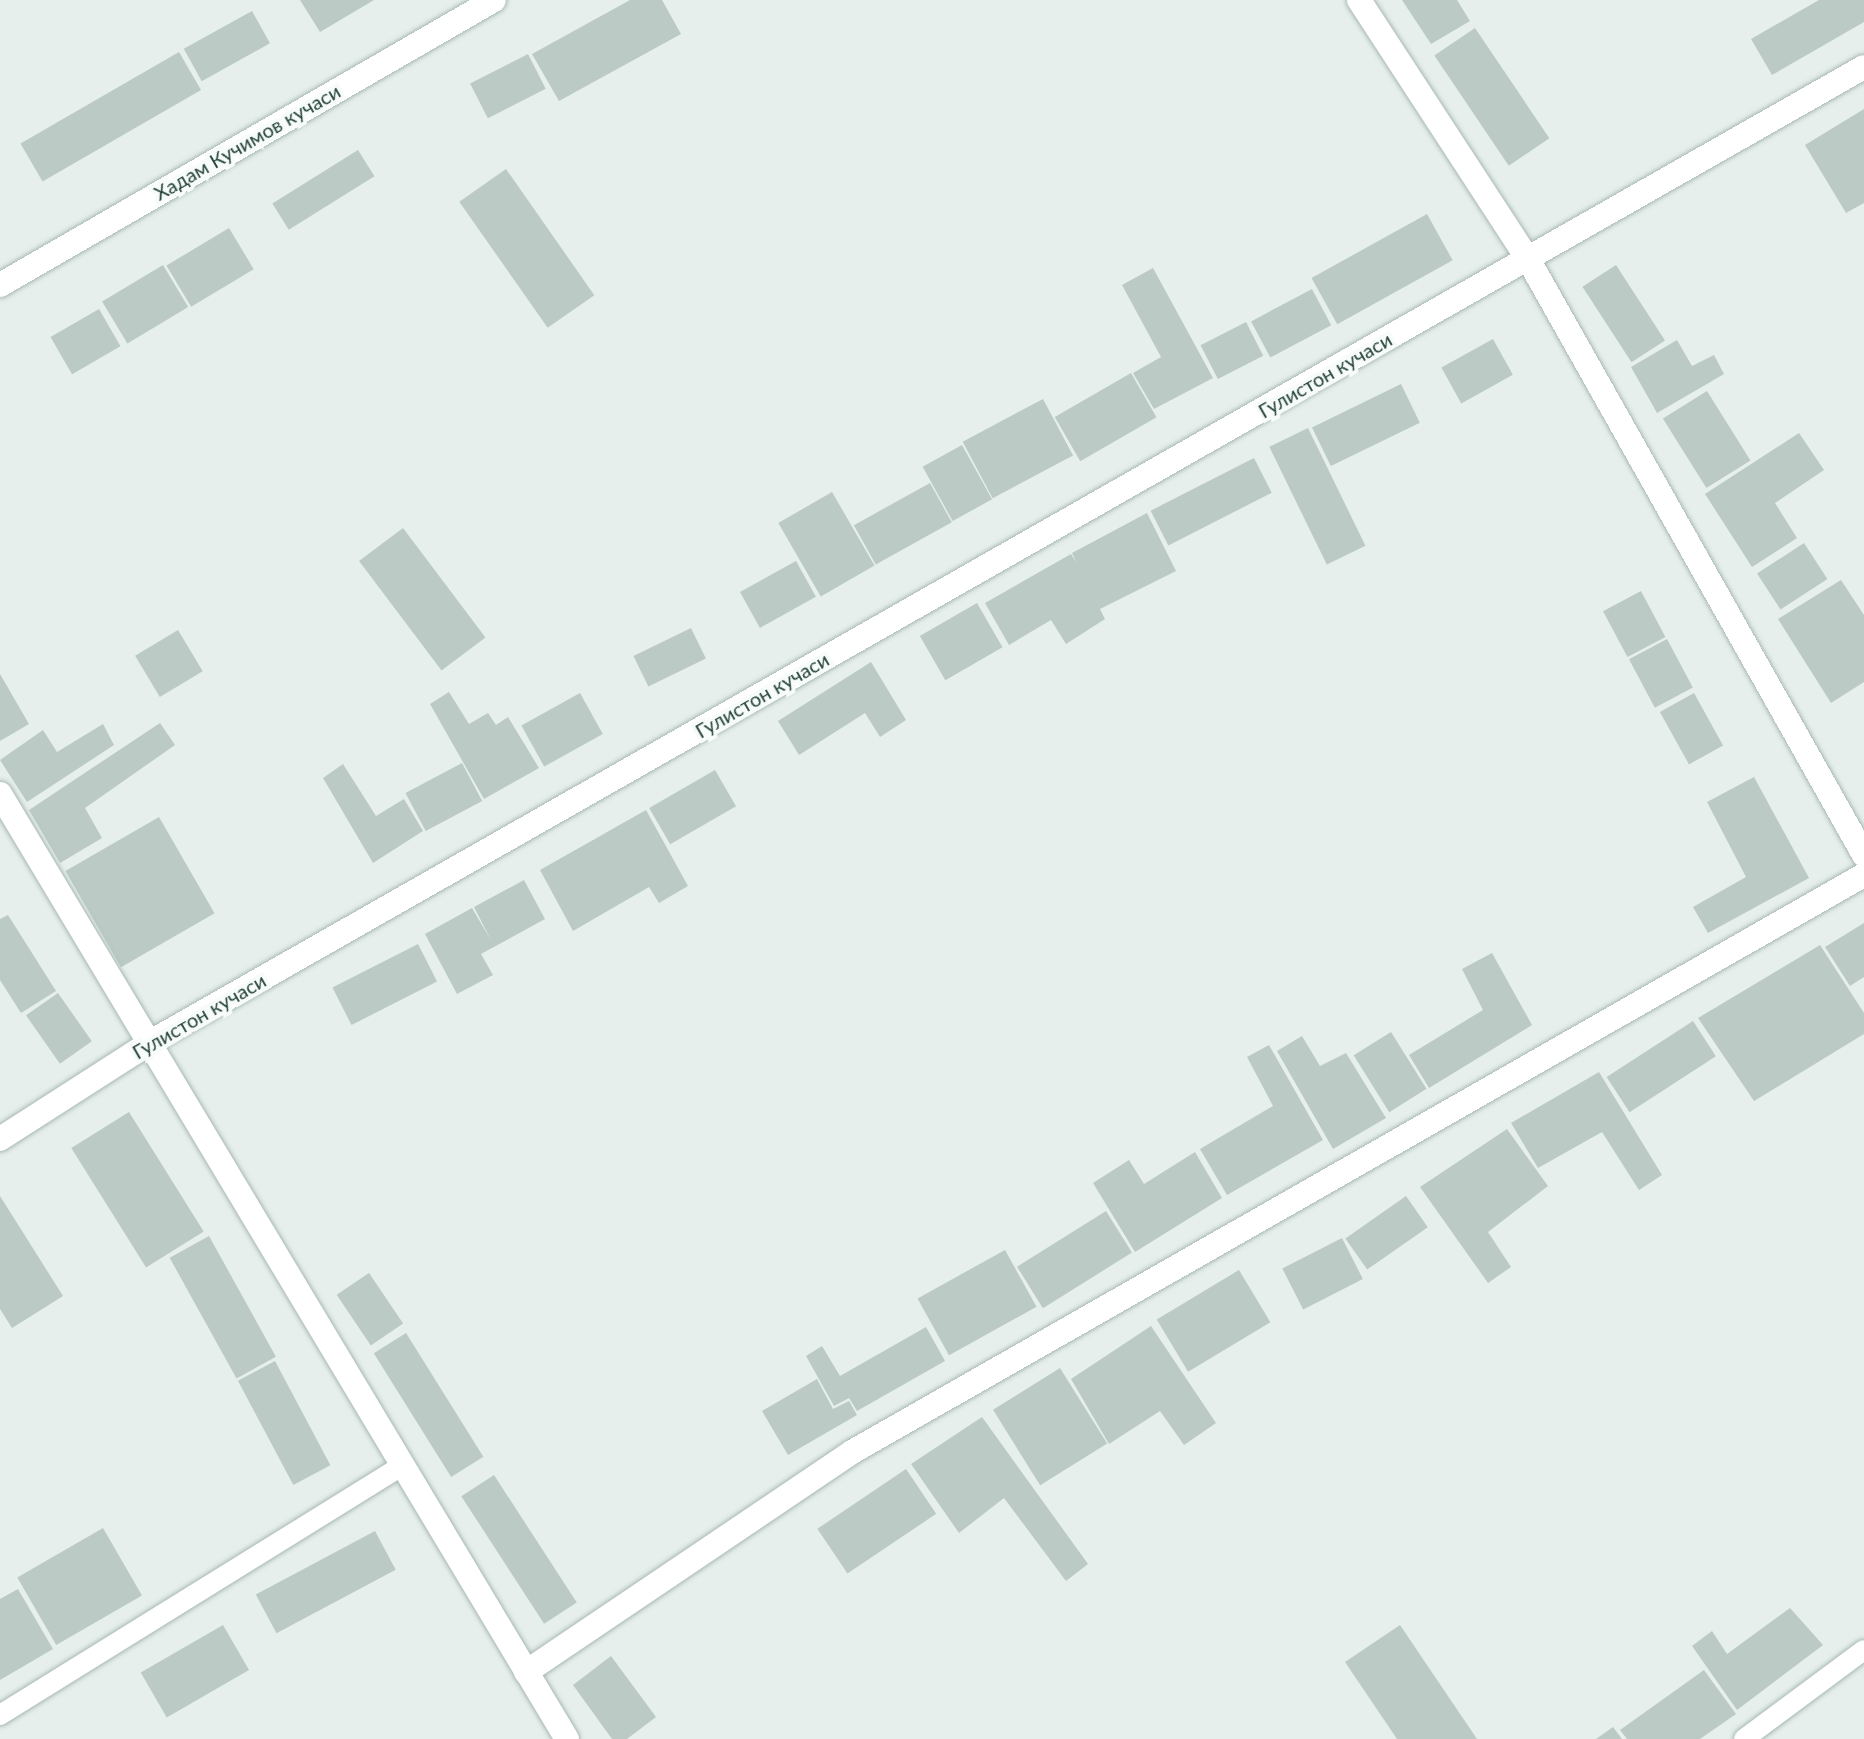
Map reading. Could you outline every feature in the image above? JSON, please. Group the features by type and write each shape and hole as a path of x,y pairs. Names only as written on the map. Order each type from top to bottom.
{"street":[{"name":"Хадам Кучимов кучаси","path":"0,285 494,0"},
{"path":"1359,0 1528,259 1864,855"},
{"name":"Гулистон кучаси","path":"0,1139 154,1040 1864,67"},
{"path":"0,794 154,1040 399,1468 567,1739"},
{"path":"526,1672 852,1452 1864,875"}],"lane":[{"path":"0,1715 399,1468"},
{"path":"1744,1739 1864,1650"}],"building":[{"path":"300,0 374,0 320,32"},
{"path":"630,0 662,0 681,34 559,101 532,54"},
{"path":"1402,0 1457,0 1470,21 1431,44"},
{"path":"1819,0 1864,0 1864,22 1772,75 1751,39"},
{"path":"252,11 270,43 202,81 184,49"},
{"path":"1475,28 1549,138 1509,166 1434,55"},
{"path":"179,52 201,90 43,182 21,144"},
{"path":"528,54 546,89 488,118 470,84"},
{"path":"1864,109 1864,203 1846,213 1805,145"},
{"path":"358,150 374,176 289,230 272,204"},
{"path":"506,169 594,295 548,328 459,202"},
{"path":"1427,214 1453,260 1337,324 1312,278"},
{"path":"229,228 254,269 191,307 166,266"},
{"path":"163,265 188,307 127,344 102,302"},
{"path":"1616,265 1665,340 1631,362 1582,287"},
{"path":"1153,268 1213,378 1154,409 1133,373 1161,357 1122,285"},
{"path":"1312,289 1331,325 1270,358 1251,321"},
{"path":"99,309 120,346 72,374 51,337"},
{"path":"1246,322 1263,356 1218,379 1201,345"},
{"path":"1493,339 1513,375 1461,403 1441,368"},
{"path":"1677,340 1692,366 1714,355 1724,374 1657,413 1631,367"},
{"path":"1131,373 1156,417 1080,461 1055,417"},
{"path":"1401,384 1420,423 1331,466 1312,427"},
{"path":"1707,391 1750,461 1706,488 1663,419"},
{"path":"1043,399 1073,456 993,498 963,442"},
{"path":"1308,428 1365,546 1327,565 1269,447"},
{"path":"1799,433 1824,470 1775,503 1797,538 1752,567 1705,494"},
{"path":"962,445 992,499 953,521 923,467"},
{"path":"1254,458 1272,493 1168,545 1151,511"},
{"path":"930,483 952,522 876,565 854,525"},
{"path":"832,492 874,566 821,597 778,523"},
{"path":"1147,513 1176,571 1100,609 1105,619 1066,644 1051,620 1009,645 985,603 1071,554 1076,562 1072,553"},
{"path":"403,528 485,637 442,671 359,561"},
{"path":"1804,543 1827,579 1780,610 1757,573"},
{"path":"796,561 816,597 760,628 740,592"},
{"path":"1841,580 1864,615 1864,682 1831,703 1778,619"},
{"path":"1641,591 1665,637 1627,657 1603,611"},
{"path":"977,603 1002,647 945,680 920,636"},
{"path":"691,628 706,659 648,687 633,656"},
{"path":"178,630 203,671 160,697 135,656"},
{"path":"1667,639 1693,688 1655,708 1629,659"},
{"path":"871,662 906,720 880,737 865,713 799,755 778,721"},
{"path":"0,674 29,724 0,741"},
{"path":"449,692 469,724 488,713 496,725 508,717 539,768 484,799 430,704"},
{"path":"580,693 603,734 544,767 521,725"},
{"path":"1694,693 1723,745 1689,764 1660,712"},
{"path":"160,723 175,745 85,808 102,838 60,863 29,810"},
{"path":"103,724 114,745 27,802 0,760 43,730 57,752"},
{"path":"462,763 482,801 426,831 405,793"},
{"path":"343,764 376,816 404,799 423,831 373,863 323,778"},
{"path":"715,770 736,806 670,844 649,808"},
{"path":"1754,777 1809,878 1708,933 1693,907 1746,877 1707,802"},
{"path":"646,810 688,886 659,903 649,887 573,931 540,870"},
{"path":"159,817 214,913 121,967 65,871"},
{"path":"524,880 545,919 481,954 493,975 457,994 425,934 472,908 491,940 474,907"},
{"path":"8,915 56,991 21,1013 0,980 0,919"},
{"path":"1864,923 1864,977 1850,986 1825,947"},
{"path":"418,944 437,981 352,1025 332,988"},
{"path":"1820,945 1864,1013 1864,1034 1754,1101 1698,1018"},
{"path":"1492,953 1532,1025 1429,1088 1409,1055 1483,1010 1462,969"},
{"path":"58,993 92,1041 60,1064 26,1015"},
{"path":"1693,1021 1716,1056 1629,1112 1607,1077"},
{"path":"1391,1032 1427,1089 1389,1112 1354,1055"},
{"path":"1302,1036 1320,1066 1346,1053 1386,1118 1333,1149 1277,1051"},
{"path":"1269,1045 1323,1140 1227,1195 1200,1149 1273,1106 1247,1057"},
{"path":"1599,1072 1662,1175 1639,1190 1602,1132 1538,1168 1511,1123"},
{"path":"129,1112 204,1232 146,1268 71,1148"},
{"path":"1507,1129 1548,1186 1488,1232 1511,1267 1488,1283 1420,1187"},
{"path":"1195,1152 1222,1198 1135,1252 1093,1183 1129,1160 1144,1184"},
{"path":"0,1196 63,1296 12,1328 0,1309"},
{"path":"1406,1196 1428,1227 1367,1270 1345,1238"},
{"path":"1106,1211 1132,1253 1043,1308 1017,1267"},
{"path":"209,1236 276,1357 237,1379 170,1258"},
{"path":"1342,1238 1363,1279 1303,1309 1282,1268"},
{"path":"1005,1250 1037,1307 949,1355 918,1298"},
{"path":"1239,1270 1270,1322 1188,1372 1157,1319"},
{"path":"369,1273 403,1324 371,1345 337,1295"},
{"path":"1151,1326 1216,1423 1184,1445 1160,1411 1109,1444 1071,1379"},
{"path":"926,1327 945,1361 857,1411 849,1398 834,1406 806,1356 822,1346 840,1376"},
{"path":"406,1333 483,1457 451,1477 374,1353"},
{"path":"275,1361 330,1465 293,1485 238,1381"},
{"path":"1060,1368 1107,1443 1040,1485 993,1410"},
{"path":"817,1379 833,1409 849,1401 857,1415 788,1455 762,1411"},
{"path":"982,1417 1088,1564 1066,1581 1004,1498 959,1533 911,1464"},
{"path":"906,1469 936,1514 847,1574 817,1529"},
{"path":"494,1475 577,1602 544,1624 461,1496"},
{"path":"103,1528 142,1596 56,1645 17,1578"},
{"path":"375,1531 396,1570 276,1633 256,1594"},
{"path":"18,1589 53,1649 0,1680 0,1599"},
{"path":"1790,1608 1823,1645 1737,1710 1692,1646 1712,1631 1727,1654"},
{"path":"223,1625 249,1670 167,1718 141,1672"},
{"path":"1400,1625 1477,1739 1397,1739 1345,1662"},
{"path":"611,1656 656,1717 627,1739 612,1739 573,1685"},
{"path":"1704,1670 1736,1714 1700,1739 1627,1739 1620,1730"},
{"path":"1613,1727 1622,1739 1596,1739"}]}
